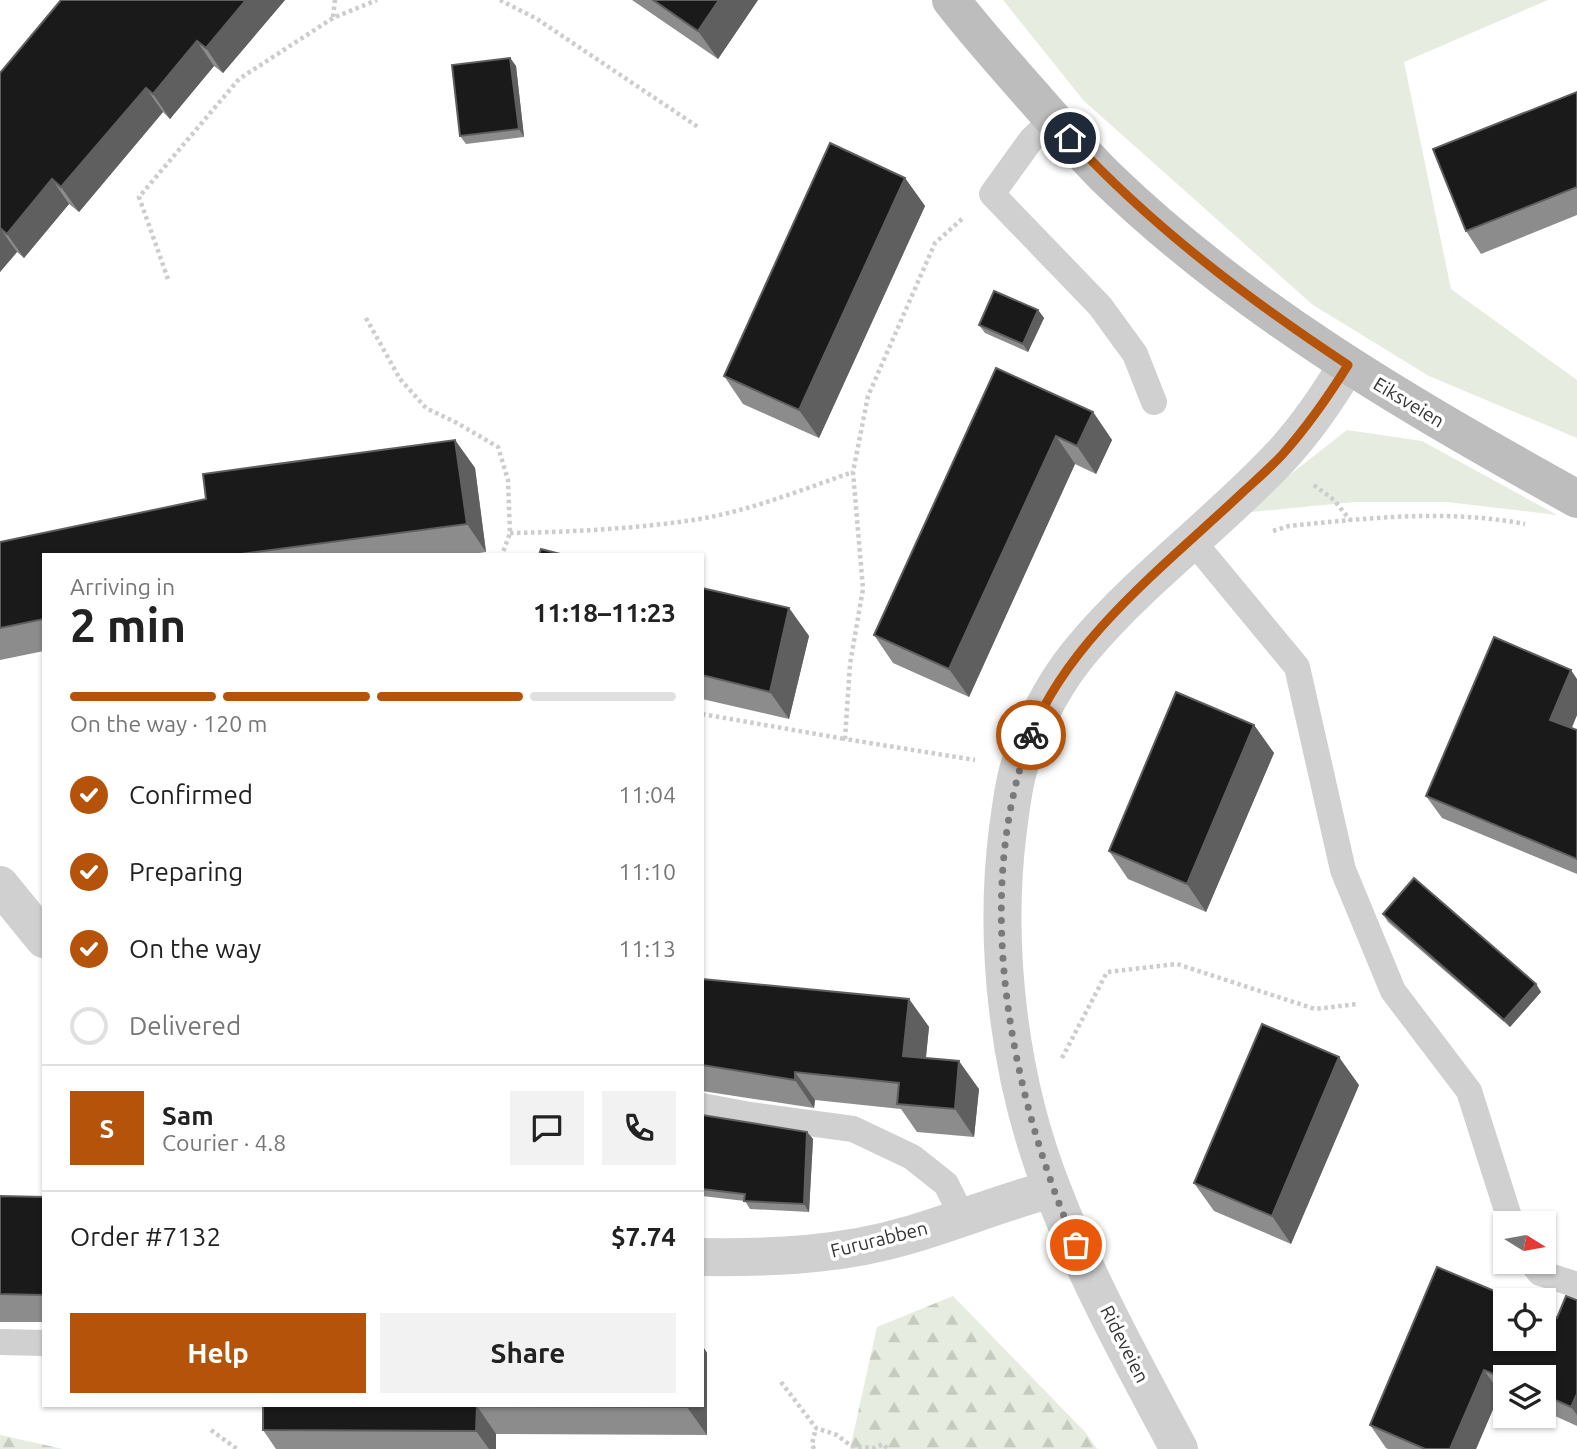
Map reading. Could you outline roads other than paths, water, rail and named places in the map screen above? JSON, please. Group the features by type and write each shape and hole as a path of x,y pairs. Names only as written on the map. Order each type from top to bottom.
{"street":[{"name":"Eiksveien","path":"951,0 1105,175 1215,271 1348,365 1482,446 1577,499"},
{"name":"Rideveien","path":"1179,1449 1093,1283 1052,1189 1033,1133 1016,1063 1005,977 1002,912 1004,861 1018,769 1042,710 1059,680 1084,647 1144,585 1201,551 1313,418 1348,365"},
{"path":"0,885 42,937"},
{"name":"Fururabben","path":"704,1257 825,1253 908,1236 962,1216 1052,1189"}],"lane":[{"path":"1053,119 1031,140 992,194 1100,306 1135,354 1154,402"},
{"path":"1201,551 1297,667 1343,870 1393,990 1469,1091 1507,1211"},
{"path":"704,1106 853,1129 912,1157 938,1177 946,1184 962,1216"},
{"path":"1543,1274 1577,1285"},
{"path":"0,1342 42,1343"}]}
